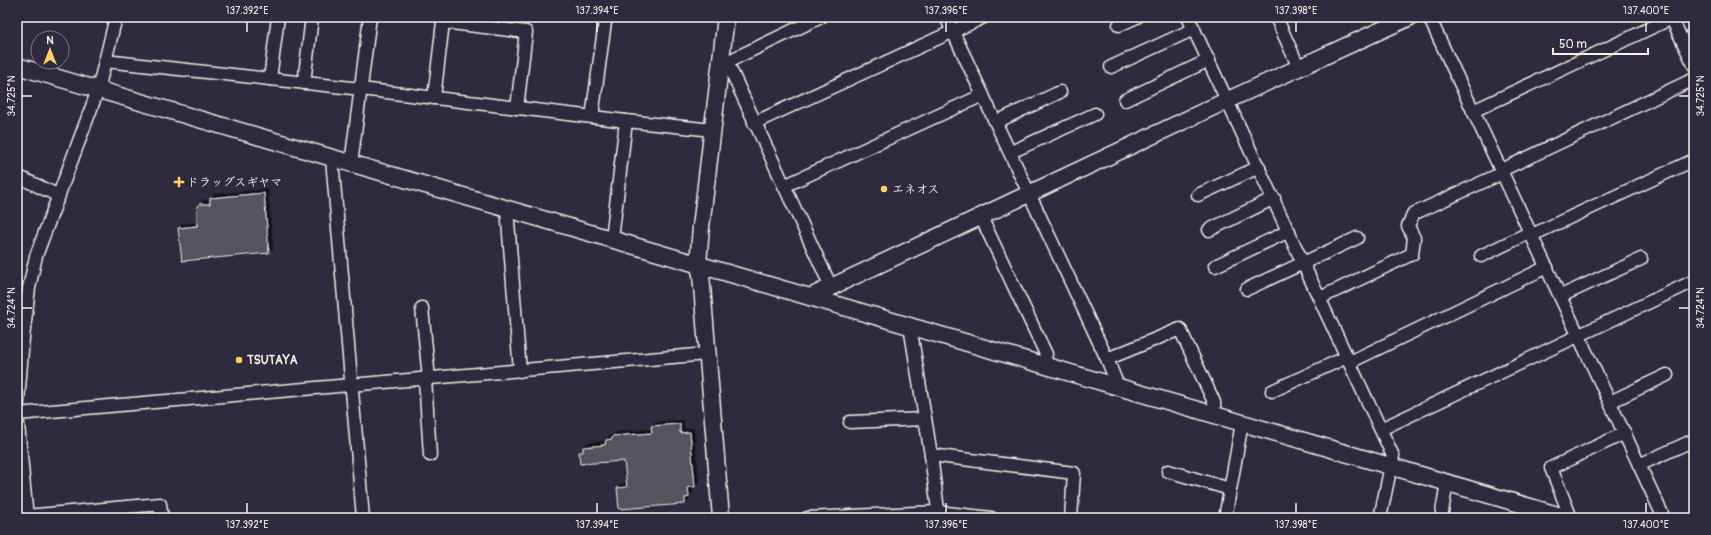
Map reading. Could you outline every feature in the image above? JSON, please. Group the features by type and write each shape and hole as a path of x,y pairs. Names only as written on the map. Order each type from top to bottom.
{"street":[{"path":"116,17 98,90 36,256 29,288 22,338 17,414 26,517 160,504 162,518"},
{"path":"270,79 278,17"},
{"path":"304,83 312,17"},
{"path":"351,164 370,17"},
{"path":"721,518 701,274 698,264 713,130 724,61 726,17"},
{"path":"724,61 821,17"},
{"path":"946,17 1011,152 1107,359 1118,386"},
{"path":"754,123 984,17"},
{"path":"1119,25 1137,17"},
{"path":"1188,17 1274,198 1393,456 1380,518"},
{"path":"1276,17 1299,68"},
{"path":"810,297 1228,100 1410,17"},
{"path":"1430,17 1473,111 1580,335 1664,518"},
{"path":"1473,111 1672,17 1694,65"},
{"path":"434,98 443,22 526,32 517,108"},
{"path":"592,117 605,22"},
{"path":"1111,67 1194,29"},
{"path":"1125,100 1209,60"},
{"path":"105,61 361,88 592,117 713,130"},
{"path":"724,61 831,286"},
{"path":"17,66 332,159 1448,482 1538,514 1568,518"},
{"path":"1320,298 1412,254 1414,238 1408,226 1413,214 1496,176 1508,167 1694,79"},
{"path":"996,122 1060,92"},
{"path":"784,186 983,95"},
{"path":"1011,152 1095,114"},
{"path":"612,239 626,121"},
{"path":"332,159 350,386 363,518"},
{"path":"1481,256 1694,160"},
{"path":"1198,195 1259,167"},
{"path":"17,176 58,196"},
{"path":"1209,230 1274,198"},
{"path":"508,209 520,371"},
{"path":"981,217 1046,354 1044,365"},
{"path":"1215,266 1289,231"},
{"path":"1247,289 1357,238"},
{"path":"1561,296 1641,259"},
{"path":"1272,391 1348,359 1548,267"},
{"path":"1381,429 1694,281"},
{"path":"422,308 430,455"},
{"path":"910,326 931,455 938,515"},
{"path":"1107,359 1180,329 1214,402 1215,415"},
{"path":"17,414 707,354"},
{"path":"1610,402 1667,375"},
{"path":"850,422 925,420"},
{"path":"1225,518 1242,423"},
{"path":"1571,518 1551,468 1625,433"},
{"path":"1639,465 1694,440"},
{"path":"931,455 1074,473 1070,518"},
{"path":"1168,471 1230,489"},
{"path":"1441,518 1448,482"},
{"path":"807,518 938,515 991,518"}],"building":[{"path":"264,193 269,253 182,261 178,228 197,226 197,210 199,204 210,204 210,198"},
{"path":"680,424 680,433 690,432 695,487 688,487 689,497 685,498 685,504 619,509 617,488 627,487 624,461 580,464 579,452 583,452 583,447 605,445 606,440 612,439 613,436 652,433 651,426"}],"place":[{"name":"ドラッグスギヤマ","path":"179,182"},
{"name":"エネオス","path":"884,189"},
{"name":"TSUTAYA","path":"239,360"}]}
